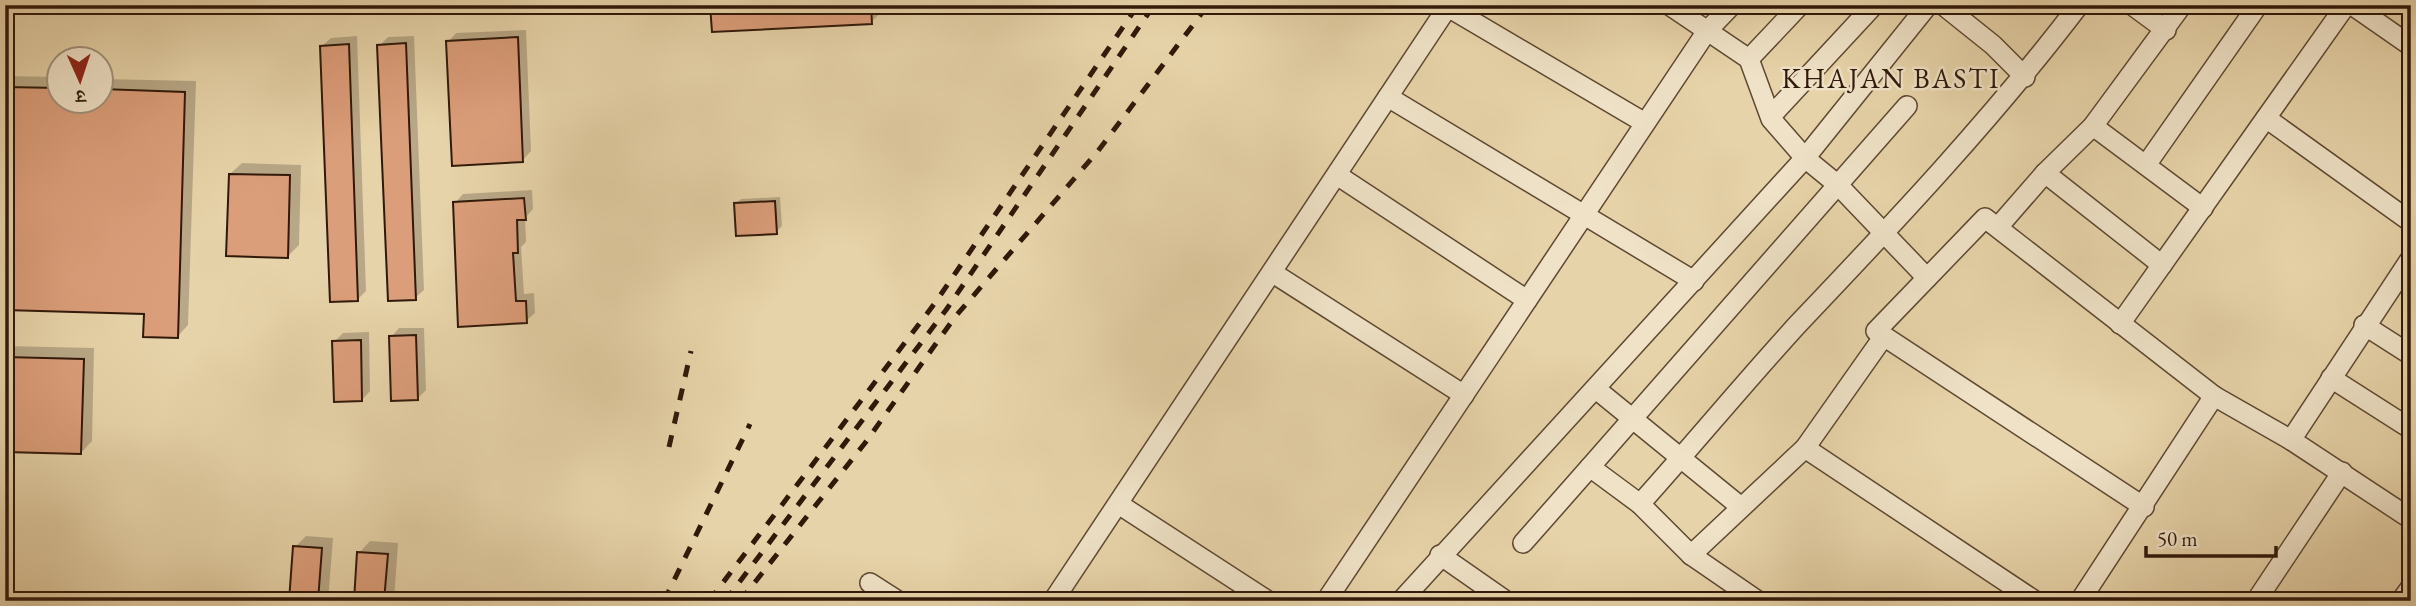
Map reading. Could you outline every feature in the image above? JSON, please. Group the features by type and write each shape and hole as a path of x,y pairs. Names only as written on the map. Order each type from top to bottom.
{"street":[{"path":"1669,5 1749,60 1770,116 1805,158 1838,185 1927,278"},
{"path":"1326,601 1707,31 1732,5"},
{"path":"1749,60 1800,5"},
{"path":"1770,116 1874,5"},
{"path":"1401,601 1440,555 1596,389 1805,158 1928,5"},
{"path":"1943,5 1993,45 2025,77"},
{"path":"1640,504 1797,326 1885,234 2025,77 2079,5"},
{"path":"2132,5 2166,30"},
{"path":"1998,227 2045,173 2093,126 2182,5"},
{"path":"2146,165 2258,5"},
{"path":"2120,324 2346,5"},
{"path":"2352,5 2411,46"},
{"path":"1053,601 1120,505 1448,6 1645,123"},
{"path":"1388,97 1694,281"},
{"path":"1523,543 1907,106"},
{"path":"2266,118 2411,222"},
{"path":"2093,126 2203,208"},
{"path":"2045,173 2162,265"},
{"path":"1337,175 1527,300"},
{"path":"2144,507 1876,331 1985,218 2214,396 2291,440 2411,519"},
{"path":"2291,440 2364,325 2411,258"},
{"path":"1273,273 1464,395"},
{"path":"2364,325 2411,355"},
{"path":"1691,555 1805,448 1884,336"},
{"path":"2331,378 2411,429"},
{"path":"1596,389 1741,507"},
{"path":"2080,601 2144,507 2214,396"},
{"path":"1805,448 2035,601"},
{"path":"1590,467 1640,504 1691,555 1758,601"},
{"path":"2256,601 2342,472"},
{"path":"1120,505 1268,601"},
{"path":"1440,555 1506,601"},
{"path":"870,583 898,601"},
{"path":"2401,601 2411,587"}],"building":[{"path":"710,5 871,5 872,24 712,32"},
{"path":"518,37 523,162 452,166 446,41"},
{"path":"406,43 416,300 388,301 377,45"},
{"path":"349,44 358,301 330,302 320,46"},
{"path":"5,87 46,88 46,116 116,116 116,90 185,92 178,338 143,337 144,314 5,310"},
{"path":"229,174 290,175 288,258 226,256"},
{"path":"524,198 526,220 517,220 518,253 513,253 516,301 526,301 527,323 458,327 453,202"},
{"path":"775,201 777,234 736,236 734,203"},
{"path":"416,335 418,400 391,401 389,336"},
{"path":"361,340 362,401 334,402 332,341"},
{"path":"5,357 84,359 81,454 5,452"},
{"path":"293,546 322,548 318,601 289,601"},
{"path":"357,552 388,554 384,601 354,601"}],"railway":[{"path":"709,601 935,303 1138,5"},
{"path":"725,601 946,310 1154,5"},
{"path":"740,601 865,443 955,317 1098,151 1208,5"},
{"path":"669,447 691,351"},
{"path":"664,601 750,424"}],"district":[{"name":"KHAJAN BASTI","path":"1891,78"}]}
